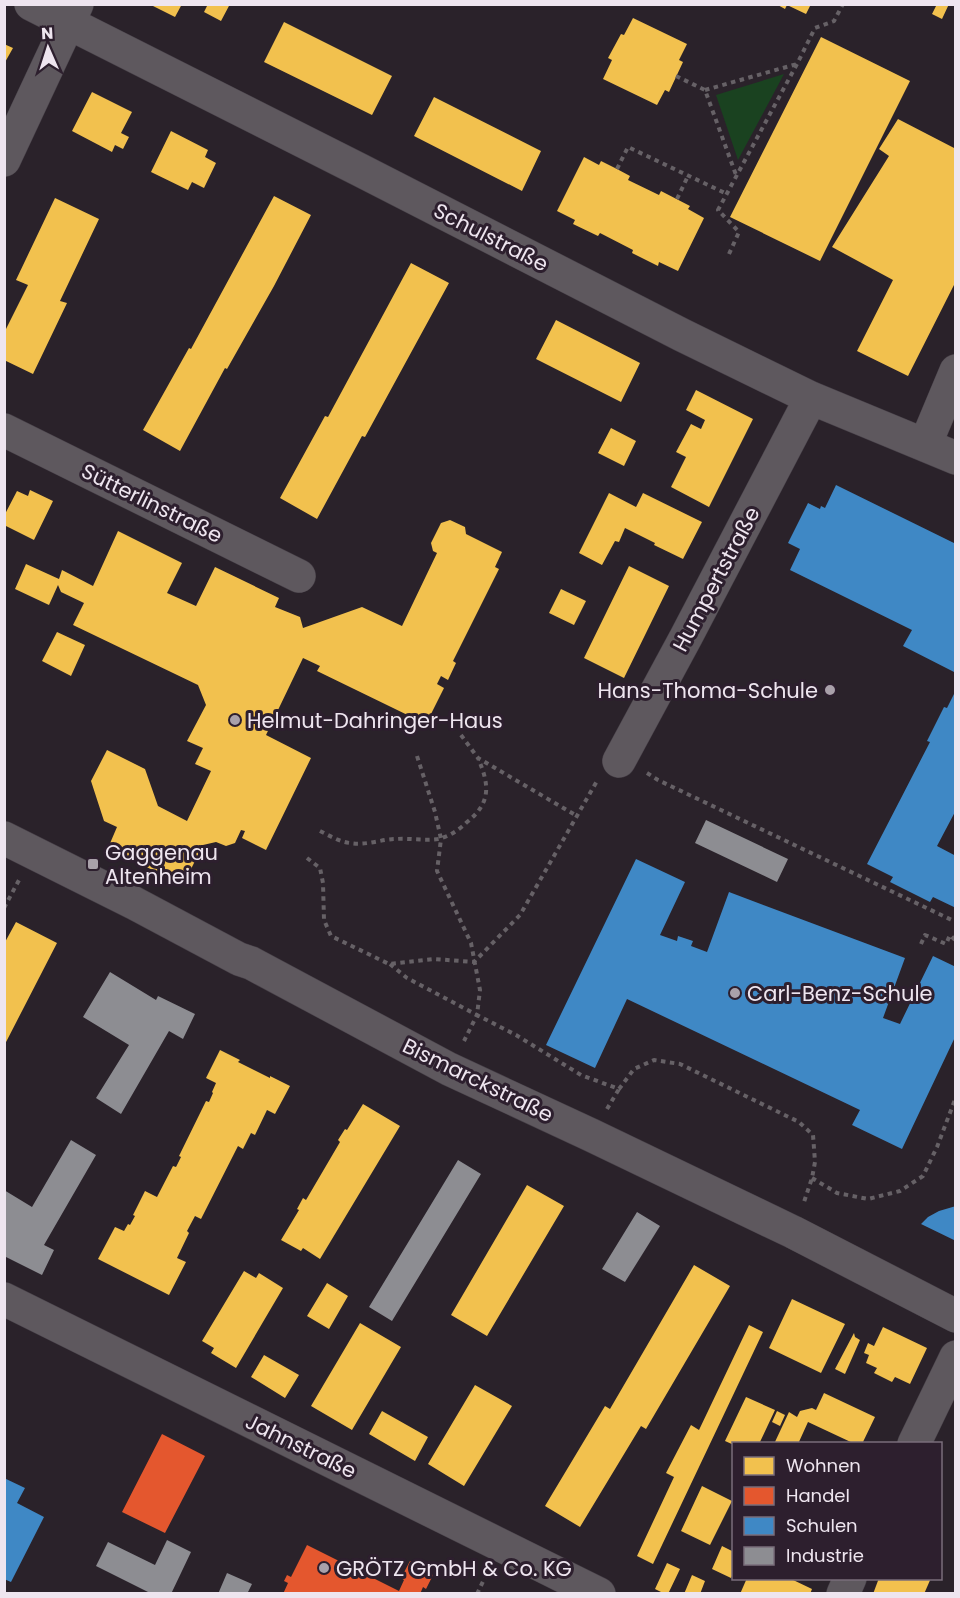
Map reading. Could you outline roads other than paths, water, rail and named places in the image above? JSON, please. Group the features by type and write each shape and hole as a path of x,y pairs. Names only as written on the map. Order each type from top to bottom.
{"street":[{"name":"Schulstraße","path":"31,4 72,14 360,170 682,335 811,398 956,458"},
{"path":"4,160 72,14"},
{"path":"926,445 956,372"},
{"name":"Humpertstraße","path":"619,760 811,398"},
{"name":"Sütterlinstraße","path":"4,430 299,576"},
{"name":"Bismarckstraße","path":"4,838 239,959 251,963 449,1069 793,1232 956,1316"},
{"name":"Jahnstraße","path":"4,1299 599,1593"},
{"path":"914,1442 956,1357"}],"place":[{"name":"Hans-Thoma-Schule","path":"830,690"},
{"name":"Helmut-Dahringer-Haus","path":"235,720"},
{"name":"Gaggenau Altenheim","path":"93,864"},
{"name":"Carl-Benz-Schule","path":"735,993"},
{"name":"GRÖTZ GmbH & Co. KG","path":"324,1568"}]}
